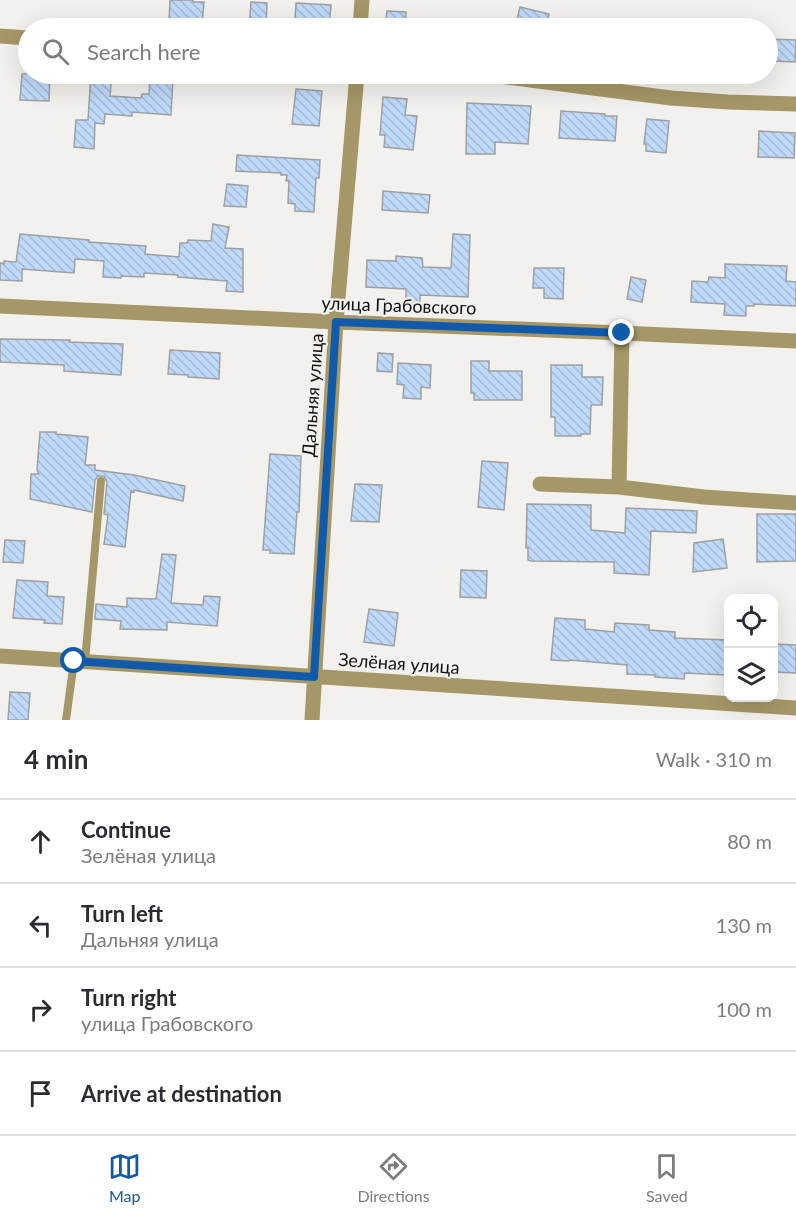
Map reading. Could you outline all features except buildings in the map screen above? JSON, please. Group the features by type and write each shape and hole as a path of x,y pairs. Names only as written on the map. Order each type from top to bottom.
{"street":[{"path":"361,18 362,0"},
{"path":"0,36 18,37"},
{"name":"Дальняя улица","path":"312,720 336,322 356,84"},
{"path":"561,84 671,98 796,104"},
{"name":"улица Грабовского","path":"0,306 796,341"},
{"path":"619,487 622,333"},
{"path":"540,484 619,487 704,497 796,503"},
{"name":"Зелёная улица","path":"0,656 796,708"}],"lane":[{"path":"66,720 79,661 101,481"}],"route":[{"path":"74,661 314,677 336,322 622,333"}]}
